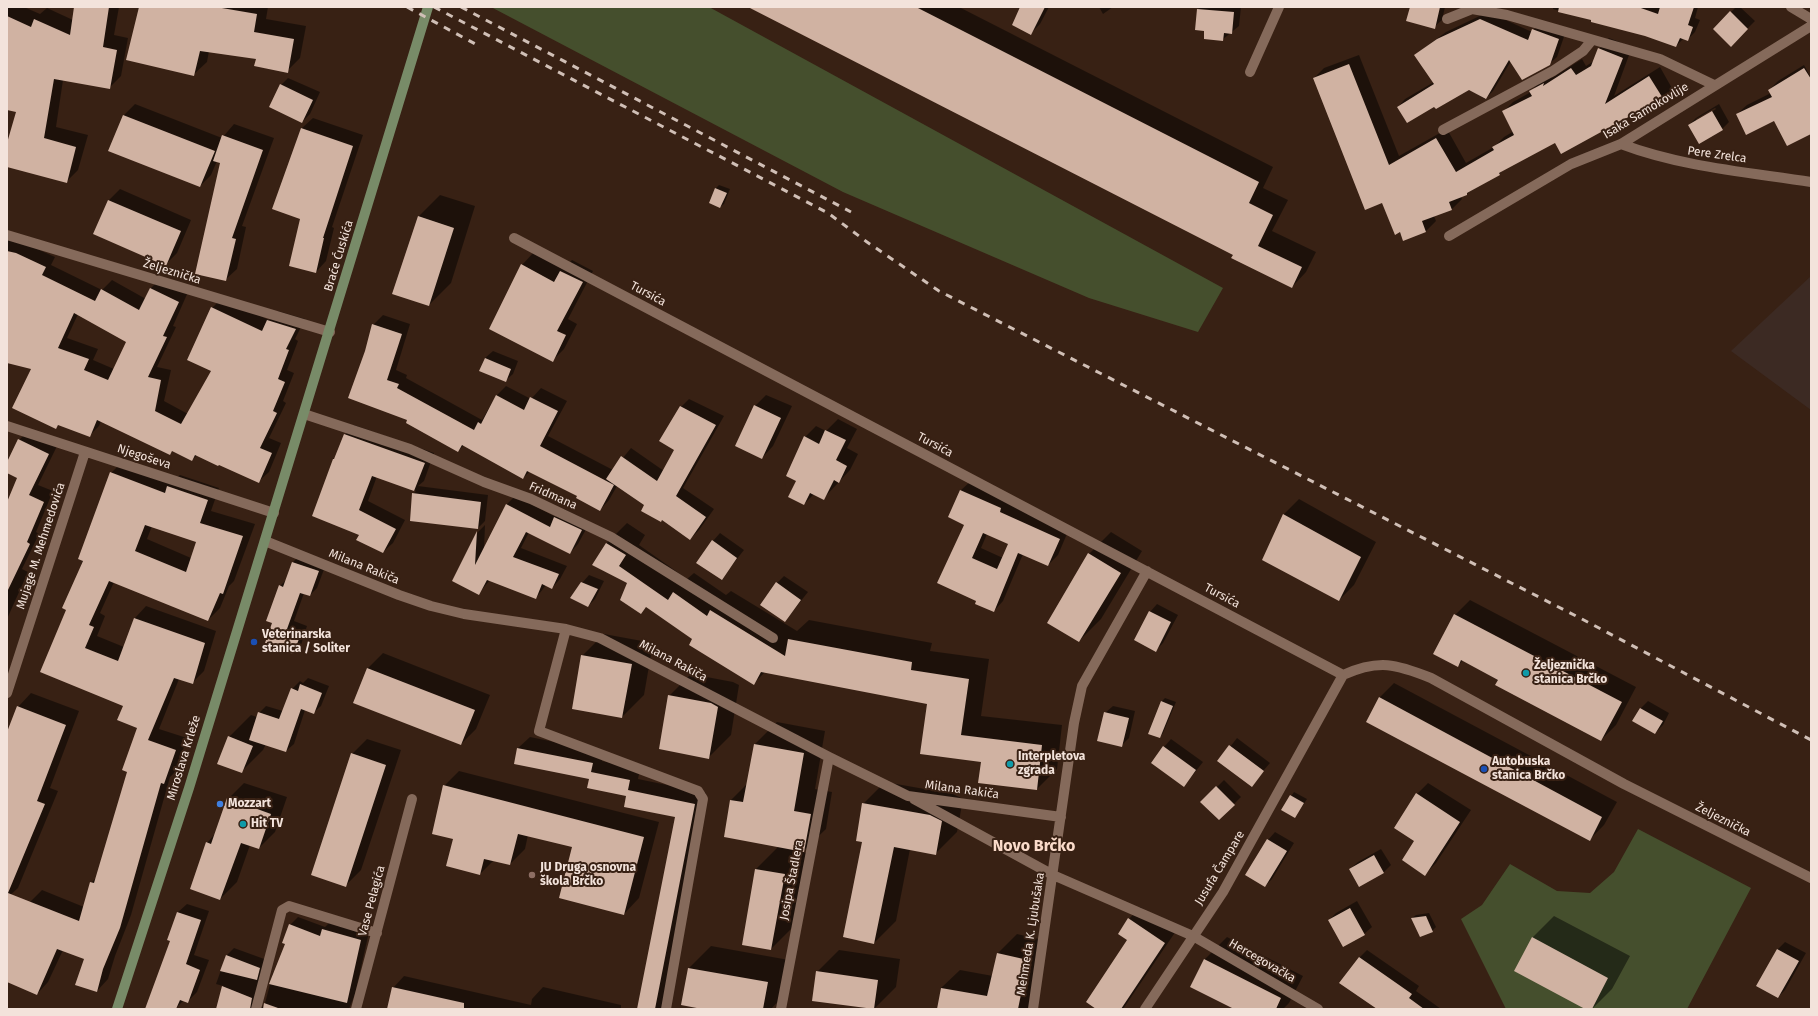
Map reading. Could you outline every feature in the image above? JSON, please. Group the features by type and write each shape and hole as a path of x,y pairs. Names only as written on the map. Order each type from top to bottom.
{"main road":[{"name":"Braće Ćuskića","path":"274,513 428,7"},
{"name":"Miroslava Krleže","path":"117,1009 189,788 274,513"}],"street":[{"path":"1250,72 1279,7"},
{"path":"1791,7 1811,19"},
{"path":"1447,19 1472,9 1507,15 1660,59 1714,85"},
{"name":"Isaka Samokovlije","path":"1449,236 1571,164 1621,144 1811,26"},
{"path":"1443,130 1553,71 1583,51 1592,40"},
{"name":"Pere Zrelca","path":"1621,144 1648,155 1682,163 1811,182"},
{"name":"Željeznička","path":"7,236 330,332"},
{"name":"Tursića","path":"514,238 1343,675"},
{"name":"Fridmana","path":"304,414 410,449 484,482 531,499 612,537 773,638"},
{"name":"Njegoševa","path":"7,426 274,513"},
{"name":"Mujage M. Mehmedovića","path":"7,693 85,452"},
{"name":"Milana Rakiča","path":"265,541 399,595 431,606 464,614 566,629 600,638 829,757 908,796 1061,817"},
{"name":"Mehmeda K. Ljubušaka","path":"1033,1009 1074,724 1082,686 1147,571"},
{"path":"566,629 539,731 698,791 703,799 666,1009"},
{"name":"Željeznička","path":"1343,675 1356,670 1390,664 1431,678 1624,784 1811,878"},
{"name":"Jusufa Čampare","path":"1145,1009 1224,892 1343,675"},
{"name":"Josipa Štadlera","path":"781,1009 829,757"},
{"name":"Hercegovačka","path":"908,796 1053,875 1193,936 1318,1009"},
{"name":"Vase Pelagića","path":"356,1009 412,798"},
{"path":"256,1009 282,910 289,906 377,933"}],"shaded area":[{"path":"1811,276 1811,410 1731,351"}],"green space":[{"path":"491,7 709,7 1223,288 1198,332 1089,298 843,192"},
{"path":"1638,829 1751,888 1687,1009 1506,1009 1461,919 1482,905 1510,864 1557,891 1590,893 1614,872"}],"building":[{"path":"74,7 109,7 103,47 117,50 110,89 54,79 44,138 76,147 67,183 7,167 7,143 16,112 7,110 7,16 31,27 34,19 70,35"},
{"path":"139,7 216,7 257,14 254,32 294,39 288,73 254,66 256,59 200,51 194,76 126,60"},
{"path":"748,7 916,7 1259,182 1249,203 1273,215 1258,246 1302,267 1292,288 1231,258 1233,255"},
{"path":"1020,7 1045,7 1031,35 1012,25"},
{"path":"1410,7 1440,7 1435,29 1406,21"},
{"path":"1559,7 1638,7 1658,14 1660,7 1694,7 1688,25 1693,27 1688,41 1680,38 1676,47 1645,36 1558,12"},
{"path":"1197,9 1234,12 1232,34 1224,33 1223,41 1204,39 1204,31 1195,30"},
{"path":"1730,11 1748,29 1731,47 1713,29"},
{"path":"1480,19 1528,40 1532,29 1559,39 1550,65 1522,80 1509,60 1486,99 1469,90 1436,109 1434,107 1407,123 1397,107 1434,84 1414,55 1437,39"},
{"path":"1598,48 1623,58 1605,104 1649,76 1664,100 1645,112 1643,109 1561,154 1555,143 1499,173 1500,175 1467,193 1467,195 1449,202 1452,210 1422,221 1426,232 1403,241 1400,232 1395,235 1382,203 1365,210 1313,78 1349,64 1389,165 1436,138 1456,172 1494,150 1492,147 1514,135 1502,111 1532,96 1529,91 1544,83 1543,86 1571,68 1576,75 1591,66"},
{"path":"1804,68 1811,79 1811,134 1787,146 1774,121 1746,135 1736,114 1772,97 1768,90"},
{"path":"280,84 313,100 302,123 269,107"},
{"path":"1712,111 1723,130 1699,144 1688,125"},
{"path":"123,115 215,151 200,187 108,151"},
{"path":"301,128 353,146 323,238 316,273 289,266 300,219 272,209"},
{"path":"222,135 263,150 232,238 236,239 226,281 195,274 220,163 213,161"},
{"path":"715,188 727,193 720,208 709,203"},
{"path":"108,200 181,231 166,266 93,234"},
{"path":"418,216 454,228 429,306 392,294"},
{"path":"7,251 16,253 46,267 42,275 95,301 101,289 139,310 150,288 179,302 163,336 167,337 148,377 161,380 155,411 181,424 211,371 187,360 211,307 262,331 267,320 296,329 286,349 289,350 278,379 285,382 273,411 277,413 260,448 272,453 259,483 195,455 192,461 172,451 170,455 97,420 90,437 58,425 56,429 12,408 31,369 7,363","holes":["74,313 126,342 108,380 84,370 89,359 58,348"]},
{"path":"521,264 554,282 560,271 583,282 557,331 566,335 553,362 489,329"},
{"path":"372,324 402,334 387,380 399,384 397,388 474,430 478,422 481,424 496,395 524,410 530,397 558,411 540,446 614,485 600,511 576,498 577,496 527,471 523,479 462,445 458,452 406,423 407,420 348,398 365,351"},
{"path":"485,358 511,369 506,382 479,371"},
{"path":"754,405 781,418 762,459 735,446"},
{"path":"680,406 716,425 676,496 706,517 690,540 662,520 661,522 641,511 644,505 606,479 621,456 657,481 674,450 659,441"},
{"path":"825,430 846,440 836,460 847,466 839,483 834,480 824,500 810,493 804,505 788,497 796,481 786,476 804,436 819,444"},
{"path":"344,434 425,463 414,491 372,476 359,510 396,529 383,553 356,540 359,535 312,516"},
{"path":"18,439 49,454 29,495 44,502 27,542 30,544 7,592 7,502 17,478 7,473 7,462"},
{"path":"110,472 165,493 167,486 208,500 200,523 243,536 223,594 220,593 208,621 109,581 89,625 94,627 85,648 118,661 134,618 205,643 193,684 174,678 148,740 176,750 164,784 161,783 120,928 103,969 97,992 75,985 84,959 57,949 37,995 7,982 7,732 17,706 66,725 37,801 45,804 8,893 79,921 90,882 94,883 127,772 122,770 137,728 117,720 123,706 40,672 66,610 62,608 83,561 78,559","holes":["145,525 196,542 186,572 135,551"]},
{"path":"960,490 1001,508 1000,512 1060,539 1048,566 1018,553 994,612 975,604 976,601 937,583 964,525 948,517","holes":["983,533 1008,544 997,569 972,558"]},
{"path":"412,493 481,502 478,529 410,521"},
{"path":"506,504 550,527 554,517 582,530 570,554 526,532 513,557 559,574 552,589 542,584 536,599 487,580 479,595 452,581 477,531 475,565"},
{"path":"1283,514 1361,557 1339,601 1262,560"},
{"path":"712,540 737,558 722,580 696,563"},
{"path":"606,543 626,555 619,566 668,600 673,592 707,616 710,610 785,656 788,639 912,662 911,670 969,679 961,735 1042,745 1037,790 978,783 981,762 920,754 927,704 761,672 754,685 689,645 692,639 646,607 641,614 620,600 627,583 592,565"},
{"path":"1088,553 1121,573 1079,642 1047,623"},
{"path":"292,562 319,571 310,596 300,593 287,629 301,634 293,654 265,643 272,623 266,621 279,585 283,587"},
{"path":"581,582 598,589 588,607 570,598"},
{"path":"776,582 801,600 785,622 760,605"},
{"path":"1149,611 1171,622 1156,652 1134,640"},
{"name":"Željeznička stanica Brčko","path":"1454,614 1622,702 1601,741 1495,685 1498,680 1461,660 1458,667 1433,654"},
{"path":"581,655 632,664 622,718 572,709"},
{"path":"367,668 475,710 461,745 353,703"},
{"path":"300,684 322,693 314,714 301,709 286,752 249,740 258,712 279,719 291,688 298,691"},
{"path":"668,695 711,703 718,707 709,759 659,749"},
{"name":"Autobuska stanica Brčko","path":"1379,697 1602,817 1590,841 1366,722"},
{"path":"1161,701 1173,706 1160,738 1148,734"},
{"path":"1640,708 1663,721 1655,734 1632,721"},
{"path":"1104,712 1129,718 1122,747 1097,741"},
{"path":"228,736 253,746 242,773 217,764"},
{"path":"754,744 804,753 794,811 811,814 804,852 724,837 730,800 743,802"},
{"path":"1229,745 1264,771 1252,787 1217,761"},
{"path":"1163,746 1196,770 1184,787 1151,763"},
{"path":"517,748 593,763 591,772 630,780 628,790 695,804 655,1009 637,1009 675,817 624,807 626,796 587,788 589,779 514,764"},
{"path":"351,753 386,765 346,887 311,875"},
{"path":"443,785 644,837 624,915 559,898 572,847 518,834 510,865 484,859 480,875 446,866 453,839 432,834"},
{"path":"1216,786 1235,805 1219,820 1200,802"},
{"path":"1416,793 1460,822 1425,876 1402,860 1414,841 1394,828"},
{"path":"1290,795 1304,803 1295,818 1281,810"},
{"path":"227,798 271,814 259,849 241,843 220,900 190,889 206,842 211,844"},
{"path":"862,803 930,815 942,821 936,855 894,847 874,944 843,937 862,842 856,841"},
{"path":"1267,839 1287,851 1265,887 1245,875"},
{"path":"1374,855 1384,873 1359,887 1349,869"},
{"path":"755,869 785,874 771,950 742,945"},
{"path":"1350,908 1365,935 1343,947 1328,920"},
{"path":"177,912 201,920 186,964 200,970 188,1003 180,1000 176,1009 145,1009 170,941 167,940"},
{"path":"1426,916 1433,932 1420,937 1411,918"},
{"path":"1128,918 1165,943 1121,1009 1096,1009 1086,1002 1127,940 1118,934"},
{"path":"289,924 320,936 322,929 361,940 347,1003 269,984 285,944 282,943"},
{"path":"1532,937 1608,978 1592,1009 1585,1009 1514,971"},
{"path":"1777,949 1799,961 1778,998 1756,986"},
{"path":"997,953 1028,960 1018,1009 937,1009 941,988 987,996"},
{"path":"226,955 260,968 257,980 220,971"},
{"path":"1359,957 1412,994 1409,998 1424,1009 1377,1009 1339,983"},
{"path":"1204,959 1281,998 1276,1009 1234,1009 1190,987"},
{"path":"688,968 768,982 763,1009 702,1009 681,1005"},
{"path":"816,971 878,980 874,1009 812,1001"},
{"path":"222,986 252,998 250,1009 216,1009"},
{"path":"392,987 464,1003 464,1009 387,1009"},
{"path":"264,1003 278,1008 278,1009 263,1009"}],"railway":[{"path":"407,7 479,46"},
{"path":"434,7 828,213 867,242 939,291 1580,618 1811,740"},
{"path":"461,7 851,212"}],"place":[{"name":"Veterinarska stanica / Soliter","path":"254,642"},
{"name":"Željeznička stanica Brčko","path":"1526,673"},
{"name":"Interpletova zgrada","path":"1010,764"},
{"name":"Autobuska stanica Brčko","path":"1484,769"},
{"name":"Mozzart","path":"220,804"},
{"name":"Hit TV","path":"243,824"},
{"name":"JU Druga osnovna škola Brčko","path":"532,875"}],"district":[{"name":"Novo Brčko","path":"1034,847"}]}
